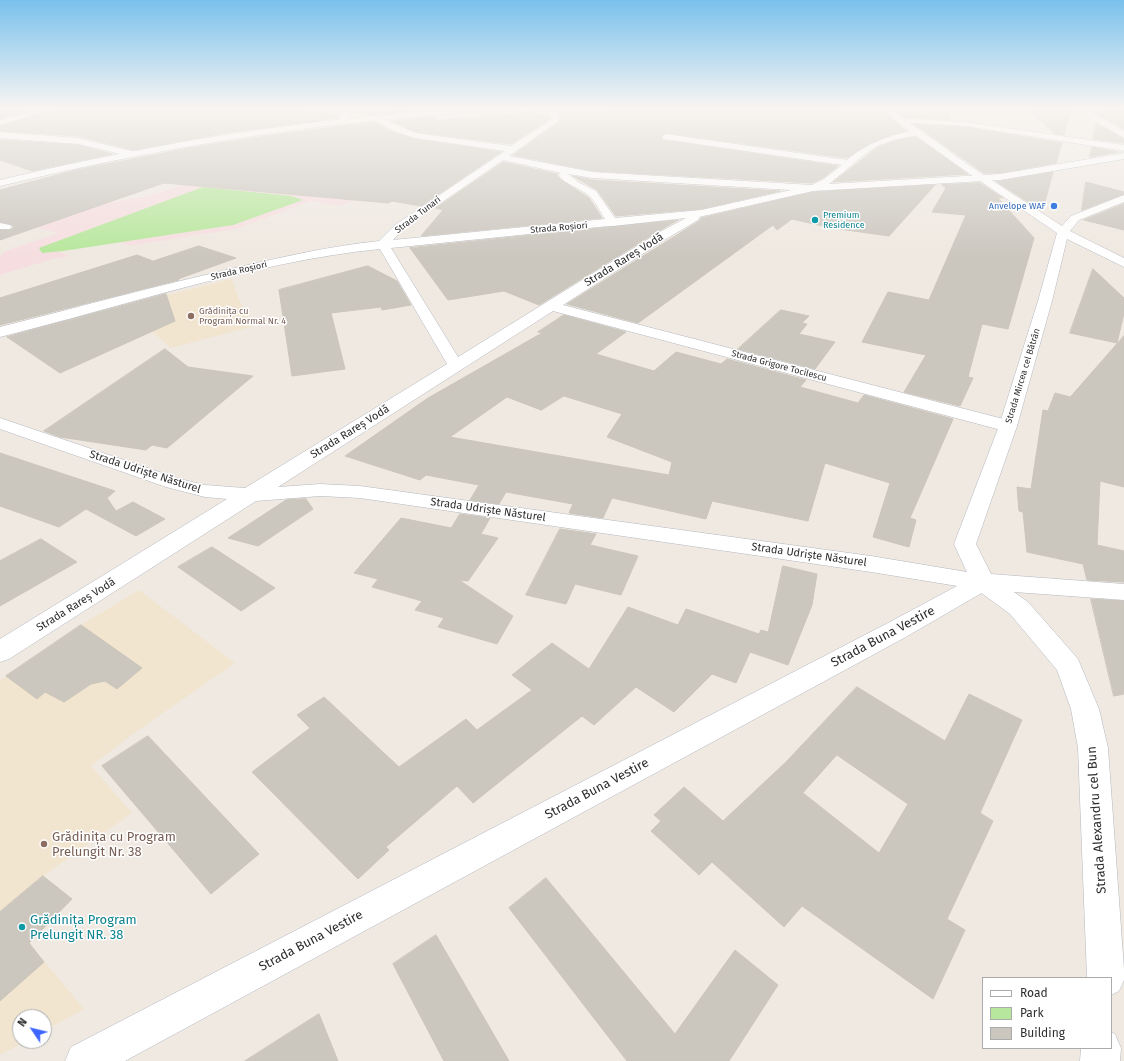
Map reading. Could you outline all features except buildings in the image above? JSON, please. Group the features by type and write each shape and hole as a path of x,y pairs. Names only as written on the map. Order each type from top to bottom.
{"street":[{"path":"0,184 122,157"},
{"path":"501,157 525,161 558,170 593,175 813,188 836,177 857,157"},
{"name":"Strada Tunari","path":"383,244 399,227 501,157"},
{"path":"803,157 849,163"},
{"path":"951,157 1063,232 1124,264"},
{"name":"Strada Roșiori","path":"0,332 231,273 306,256 383,244 701,214 813,188 1000,177 1121,157"},
{"path":"558,170 574,184 592,193 613,223"},
{"name":"Strada Mircea cel Bătrân","path":"984,582 965,544 1008,426 1045,301 1063,232 1075,218 1124,198"},
{"name":"Strada Rareș Vodă","path":"0,652 662,236 701,214"},
{"path":"637,220 657,230 662,236"},
{"path":"383,244 456,366"},
{"name":"Strada Grigore Tocilescu","path":"551,306 1008,426"},
{"name":"Strada Udriște Năsturel","path":"4,428 173,483 205,491 251,495 320,490 360,492 871,564 984,582"},
{"path":"984,582 1124,592"},
{"name":"Strada Alexandru cel Bun","path":"984,582 1019,608 1043,634 1068,666 1085,709 1093,748 1106,977"},
{"name":"Strada Buna Vestire","path":"85,1061 895,631 984,582"},
{"path":"1100,1061 1101,1049"}],"shaded area":[{"path":"218,173 397,184 340,206 311,201 236,229 130,246 90,231 51,249 70,256 53,259 0,275 0,256 8,250 58,233 26,225 104,204 152,195"},
{"name":"Grădinița cu Program Normal Nr. 4","path":"232,279 239,300 254,326 171,348 123,306"},
{"name":"Grădinița cu Program Prelungit Nr. 38","path":"139,590 235,663 137,731 91,766 132,813 43,876 72,899 29,943 84,1009 52,1027 52,1009 12,1009 12,1049 0,1055 0,680 81,625"}],"green space":[{"path":"203,187 291,196 303,200 233,225 63,251 42,253 39,248"}],"place":[{"name":"Anvelope WAF","path":"1054,206"},
{"name":"Premium Residence","path":"815,220"},
{"name":"Grădinița cu Program Normal Nr. 4","path":"191,316"},
{"name":"Grădinița cu Program Prelungit Nr. 38","path":"44,844"},
{"name":"Grădinița Program Prelungit NR. 38","path":"22,927"}]}
